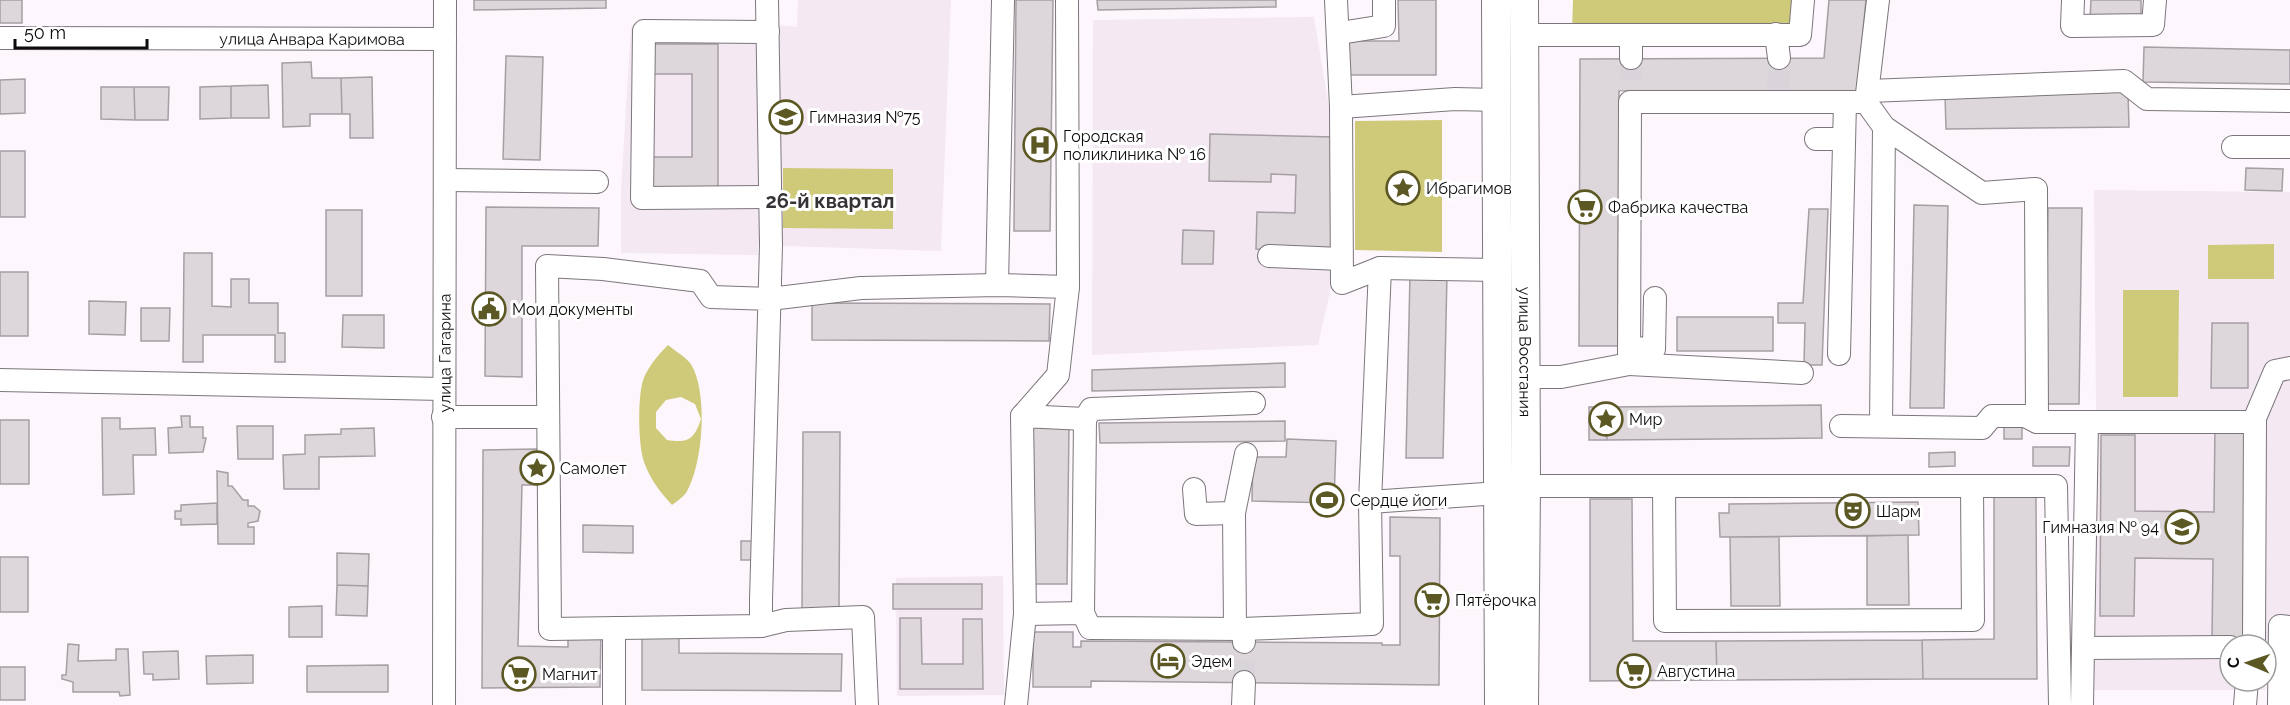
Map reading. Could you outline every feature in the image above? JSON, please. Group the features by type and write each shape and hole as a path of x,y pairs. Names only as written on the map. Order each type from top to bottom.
{"main road":[{"name":"улица Восстания","path":"1496,0 1499,705"},
{"name":"улица Восстания","path":"1524,0 1526,377 1524,705"}],"street":[{"name":"улица Гагарина","path":"444,705 445,0"},
{"path":"761,626 770,299 767,0"},
{"path":"997,285 1003,0"},
{"path":"1016,705 1025,614 1022,416 1058,375 1068,287 1067,0"},
{"path":"1336,0 1340,33 1342,283 1380,268 1497,270"},
{"path":"1340,33 1384,26 1384,0"},
{"path":"1524,35 1631,48 1776,34 1800,34 1803,0"},
{"path":"1839,354 1844,139 1860,98 1878,0"},
{"path":"2073,0 2072,26 2153,25 2155,0"},
{"path":"768,32 644,31 642,198 770,197"},
{"path":"1776,34 1779,58"},
{"name":"улица Анвара Каримова","path":"0,38 445,39"},
{"path":"1629,356 1630,97 1860,98 2124,81 2147,99 2290,101"},
{"path":"1860,98 1884,127 1982,193 2036,189 2037,422"},
{"path":"1341,107 1455,99 1497,100"},
{"path":"1881,426 1884,127"},
{"path":"1816,139 1844,139"},
{"path":"2233,147 2290,147"},
{"path":"446,180 597,182"},
{"path":"1269,256 1341,259"},
{"path":"867,705 862,617 786,620 761,626 550,628 547,266 603,269 700,281 711,297 770,299 861,288 997,285 1068,287"},
{"path":"1254,403 1091,409 1085,419 1083,613 1090,628 1241,633 1372,624 1370,502 1380,268"},
{"path":"1526,377 1561,377 1654,349 1654,298"},
{"path":"1629,356 1802,373"},
{"path":"2254,633 2255,422 2275,371 2290,368"},
{"path":"0,380 443,389"},
{"path":"1022,416 1085,419"},
{"path":"1841,426 1982,428 1992,416 2025,416 2037,422 2255,422"},
{"path":"443,417 547,417"},
{"path":"2082,705 2088,422"},
{"path":"1241,633 1234,513 1246,454"},
{"path":"1526,486 2056,486 2060,705"},
{"path":"1665,486 1665,621 1973,620 1972,486"},
{"path":"1194,489 1196,514 1234,513"},
{"path":"1370,502 1499,493"},
{"path":"1025,614 1083,613"},
{"path":"2279,705 2280,626 2290,627"},
{"path":"614,628 614,705"},
{"path":"2084,648 2218,647"},
{"path":"1243,705 1244,682"}],"shaded area":[{"name":"Гимназия №75","path":"798,0 951,0 941,251 758,245 758,255 621,253 621,190 631,26 768,24 797,27"},
{"path":"1573,0 1796,0 1794,29 1572,30"},
{"path":"1314,17 1334,137 1332,283 1318,345 1092,355 1093,20"},
{"path":"1442,120 1442,252 1355,250 1355,121"},
{"path":"783,168 893,169 893,229 783,228"},
{"name":"Гимназия № 94","path":"2094,190 2290,192 2290,622 2272,622 2271,633 2218,633 2218,690 2070,690 2076,433 2080,422 2096,410"},
{"path":"2274,244 2274,279 2208,279 2208,245"},
{"path":"2123,290 2179,290 2178,397 2123,397"},
{"path":"668,345 692,366 697,379 702,412 700,448 692,481 686,493 672,505 646,468 642,454 639,423 642,384 649,368","holes":["681,397 695,404 701,419 693,436 680,441 667,440 656,428 656,412 666,400"]},
{"path":"1003,576 1004,695 897,696 896,578"}],"building":[{"path":"0,0 22,0 22,23 0,23"},
{"path":"474,0 606,0 606,8 474,10"},
{"path":"1016,0 1053,0 1050,231 1014,231"},
{"path":"1097,0 1276,0 1276,7 1098,10"},
{"path":"1398,0 1436,0 1436,75 1343,75 1343,41 1399,41"},
{"path":"1829,0 1866,0 1857,92 1619,91 1618,346 1579,346 1580,59 1824,58"},
{"path":"2091,0 2141,0 2141,20 2090,20"},
{"path":"648,44 718,44 718,192 650,191 650,157 692,157 692,74 648,74"},
{"path":"2144,47 2290,50 2290,84 2143,82"},
{"path":"506,56 543,57 540,160 503,159"},
{"path":"311,62 312,78 341,78 342,114 310,114 310,126 283,127 282,63"},
{"path":"372,77 373,138 350,138 350,114 342,114 341,78"},
{"path":"25,79 25,113 0,114 0,80"},
{"path":"268,85 269,118 231,118 231,86"},
{"path":"231,86 231,118 200,119 200,87"},
{"path":"101,87 134,87 135,120 101,119"},
{"path":"134,87 169,87 168,120 135,120"},
{"path":"2128,92 2129,127 1946,129 1945,95"},
{"path":"1210,134 1334,137 1331,251 1256,249 1257,212 1295,213 1296,175 1271,174 1271,182 1209,181"},
{"path":"0,151 25,151 25,217 0,217"},
{"path":"2246,168 2283,169 2282,191 2245,190"},
{"path":"1914,205 1948,206 1944,408 1910,408"},
{"path":"486,207 599,208 598,246 522,246 522,377 485,376"},
{"path":"2048,208 2082,208 2079,404 2045,404"},
{"path":"1809,209 1828,209 1822,365 1804,365 1805,323 1778,323 1778,303 1803,303"},
{"path":"326,210 362,210 362,296 326,296"},
{"path":"1183,230 1214,231 1213,264 1182,264"},
{"path":"184,253 212,253 212,306 231,307 231,279 249,279 249,303 278,303 278,333 285,333 285,362 275,362 275,335 203,335 203,362 183,362"},
{"path":"0,272 28,272 28,336 0,336"},
{"path":"1410,274 1447,275 1443,458 1406,458"},
{"path":"89,301 126,302 125,335 89,334"},
{"path":"812,303 1050,304 1049,341 812,340"},
{"path":"141,308 170,308 169,341 141,341"},
{"path":"343,315 384,315 384,348 342,347"},
{"path":"1677,317 1773,317 1773,351 1677,351"},
{"path":"2212,323 2248,323 2248,388 2211,388"},
{"path":"1285,363 1285,387 1092,391 1092,370"},
{"path":"1821,405 1822,438 1607,440 1606,407"},
{"path":"1589,407 1606,407 1607,440 1589,440"},
{"path":"181,416 190,416 190,427 203,427 203,438 206,438 203,452 169,453 168,428 182,427"},
{"path":"102,418 120,418 120,429 155,428 156,455 133,455 134,494 103,495"},
{"path":"0,420 29,420 29,484 0,484"},
{"path":"1285,421 1285,441 1100,443 1099,423"},
{"path":"2004,422 2022,422 2022,439 2004,439"},
{"path":"237,426 273,426 273,459 238,459"},
{"path":"2215,426 2245,426 2243,633 2218,633 2218,638 2212,638 2213,559 2135,558 2134,616 2100,616 2101,435 2135,435 2135,511 2214,512"},
{"path":"1032,427 1069,427 1067,584 1030,584"},
{"path":"374,428 375,456 319,457 319,489 284,489 283,455 305,454 305,435 341,434 341,429"},
{"path":"803,432 840,432 839,609 802,609"},
{"path":"1287,439 1336,441 1334,503 1252,501 1253,457 1286,457"},
{"path":"2033,447 2070,447 2069,466 2033,466"},
{"path":"537,449 537,485 522,485 518,646 568,647 568,632 601,630 600,687 482,688 483,450"},
{"path":"1955,452 1955,466 1929,467 1929,453"},
{"path":"217,471 228,473 228,486 232,486 243,500 248,500 248,506 254,506 260,511 258,521 248,523 248,527 254,527 254,544 218,544"},
{"path":"1994,497 2036,497 2037,679 1923,679 1922,640 1994,639"},
{"path":"1590,499 1632,499 1633,641 1716,641 1717,680 1590,681"},
{"path":"1918,502 1919,535 1720,537 1719,513 1729,513 1729,504"},
{"path":"217,503 217,524 181,525 181,519 175,519 175,511 181,511 181,505"},
{"path":"1390,517 1440,518 1439,685 1091,681 1091,687 1033,687 1033,632 1073,632 1073,647 1081,647 1081,641 1400,645 1400,556 1390,556"},
{"path":"583,525 633,526 633,553 583,552"},
{"path":"1908,535 1909,605 1867,605 1867,536"},
{"path":"1730,537 1779,537 1780,606 1731,606"},
{"path":"741,541 756,541 756,560 741,560"},
{"path":"337,553 369,554 368,586 337,585"},
{"path":"0,557 28,557 28,612 0,612"},
{"path":"893,584 982,584 982,609 893,609"},
{"path":"337,585 368,586 367,616 336,615"},
{"path":"322,606 322,637 289,637 289,607"},
{"path":"900,618 921,618 922,664 963,664 963,619 982,619 983,689 900,689"},
{"path":"642,638 679,638 679,653 842,654 841,691 642,690"},
{"path":"1922,640 1923,679 1717,680 1716,641"},
{"path":"68,644 79,645 78,661 116,660 116,649 128,649 130,695 120,696 119,692 73,692 73,682 62,679 62,675 66,675"},
{"path":"178,651 179,679 153,680 153,674 144,674 143,652"},
{"path":"253,655 253,683 207,684 206,656"},
{"path":"388,665 388,692 307,692 307,666"},
{"path":"0,667 25,667 25,700 0,700"}],"tunnel":[{"path":"1631,58 1631,92"},
{"path":"1778,92 1779,58"},
{"path":"1244,642 1244,682"}],"place":[{"name":"Гимназия №75","path":"786,117"},
{"name":"Городская поликлиника № 16","path":"1040,145"},
{"name":"Ибрагимов","path":"1403,188"},
{"name":"Фабрика качества","path":"1585,207"},
{"name":"Мои документы","path":"489,309"},
{"name":"Мир","path":"1606,419"},
{"name":"Самолет","path":"537,468"},
{"name":"Сердце йоги","path":"1327,500"},
{"name":"Шарм","path":"1853,511"},
{"name":"Гимназия № 94","path":"2182,527"},
{"name":"Пятёрочка","path":"1432,600"},
{"name":"Эдем","path":"1168,661"},
{"name":"Августина","path":"1634,671"},
{"name":"Магнит","path":"519,674"}],"district":[{"name":"26-й квартал","path":"830,201"}]}
